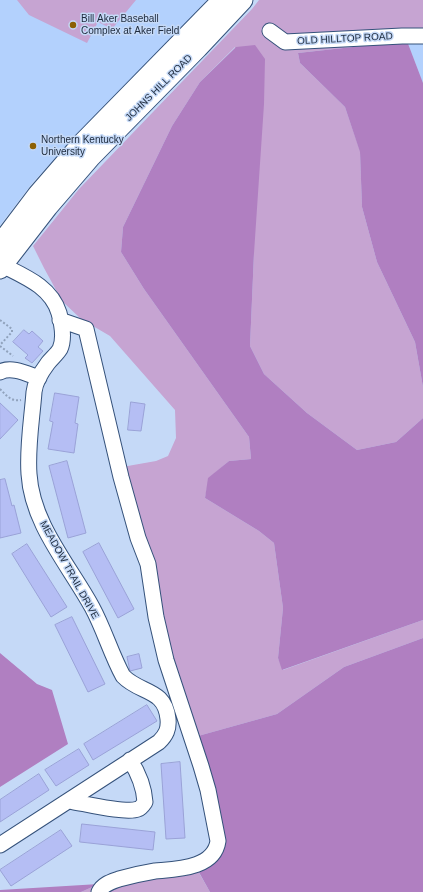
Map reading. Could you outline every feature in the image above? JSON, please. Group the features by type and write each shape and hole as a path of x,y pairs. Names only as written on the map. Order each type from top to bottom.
{"main road":[{"name":"JOHNS HILL ROAD","path":"0,244 37,195 83,142 222,0"},
{"name":"JOHNS HILL ROAD","path":"1,266 48,207 87,162 243,0"}],"street":[{"name":"OLD HILLTOP ROAD","path":"270,31 285,42 423,36"},
{"name":"MEADOW TRAIL DRIVE","path":"0,845 159,742 165,736 168,724 165,706 154,694 132,684 123,676 92,608 39,516 32,493 29,475 28,452 35,387 38,378 60,349 63,340 59,313 53,300 40,286 1,266"},
{"path":"60,320 86,329 121,477 138,538 148,564 155,612 166,660 208,790 218,841 218,845 210,858 199,864 127,877 106,884 99,892"},
{"path":"0,372 12,369 38,378"},
{"path":"68,801 118,809 139,809 144,802 144,794 139,775 130,760"}],"path":[{"path":"0,320 12,329 12,332 0,345"},
{"path":"0,389 11,399 16,401 34,398"}],"shaded area":[{"name":"Northern Kentucky University","path":"0,0 207,0 101,109 33,182 0,225"},
{"name":"Bill Aker Baseball Complex at Aker Field","path":"17,0 136,0 112,29 98,22 87,43 29,15"},
{"path":"259,0 423,0 423,42 407,41 298,53 300,63 345,107 360,151 362,207 377,262 415,342 423,387 423,418 396,442 357,450 307,413 264,374 250,346 254,253 235,47 200,82 172,126 123,227 121,252 144,289 249,437 251,459 229,461 209,478 205,498 259,531 274,543 283,608 278,658 283,670 423,620 423,638 344,667 277,714 198,736 184,704 122,467 156,461 168,456 176,438 175,410 110,336 81,319 62,301 33,246 79,189"},
{"path":"407,41 423,42 423,83"},
{"path":"407,41 423,83 423,387 415,342 377,262 362,207 360,152 345,107 300,63 298,53"},
{"path":"255,45 265,59 264,104 254,253 250,346 264,374 307,413 357,450 396,442 423,418 423,620 282,670 278,658 283,608 274,543 259,531 205,498 208,478 229,461 251,459 249,437 144,289 121,252 123,227 172,126 200,82 236,47"},
{"path":"423,638 423,892 210,892 196,867 217,850 198,736 277,714 344,667"},
{"path":"0,653 37,684 52,690 68,744 0,787"},
{"path":"191,859 210,892 81,892 99,884 154,865"},
{"path":"99,884 81,892 0,892 0,890"}],"building":[{"path":"24,330 29,334 32,331 43,341 38,347 43,351 32,363 25,358 28,355 13,342"},
{"path":"55,393 79,397 75,423 78,424 74,453 48,449 53,422 50,421"},
{"path":"131,402 145,404 141,431 128,430"},
{"path":"0,403 18,420 0,439"},
{"path":"67,461 86,533 68,538 49,466"},
{"path":"5,479 12,506 14,505 21,533 0,538 0,480"},
{"path":"99,543 134,609 118,618 83,552"},
{"path":"27,544 67,607 51,617 12,554"},
{"path":"72,617 105,684 88,692 55,625"},
{"path":"139,654 142,668 130,671 127,657"},
{"path":"147,705 157,721 93,760 84,744"},
{"path":"79,749 89,765 56,786 45,770"},
{"path":"180,762 185,838 166,839 161,764"},
{"path":"39,774 49,790 0,822 0,800"},
{"path":"82,824 155,832 153,850 80,842"},
{"path":"61,830 72,846 11,886 0,870"}],"place":[{"name":"Bill Aker Baseball Complex at Aker Field","path":"73,25"},
{"name":"Northern Kentucky University","path":"33,146"}]}
